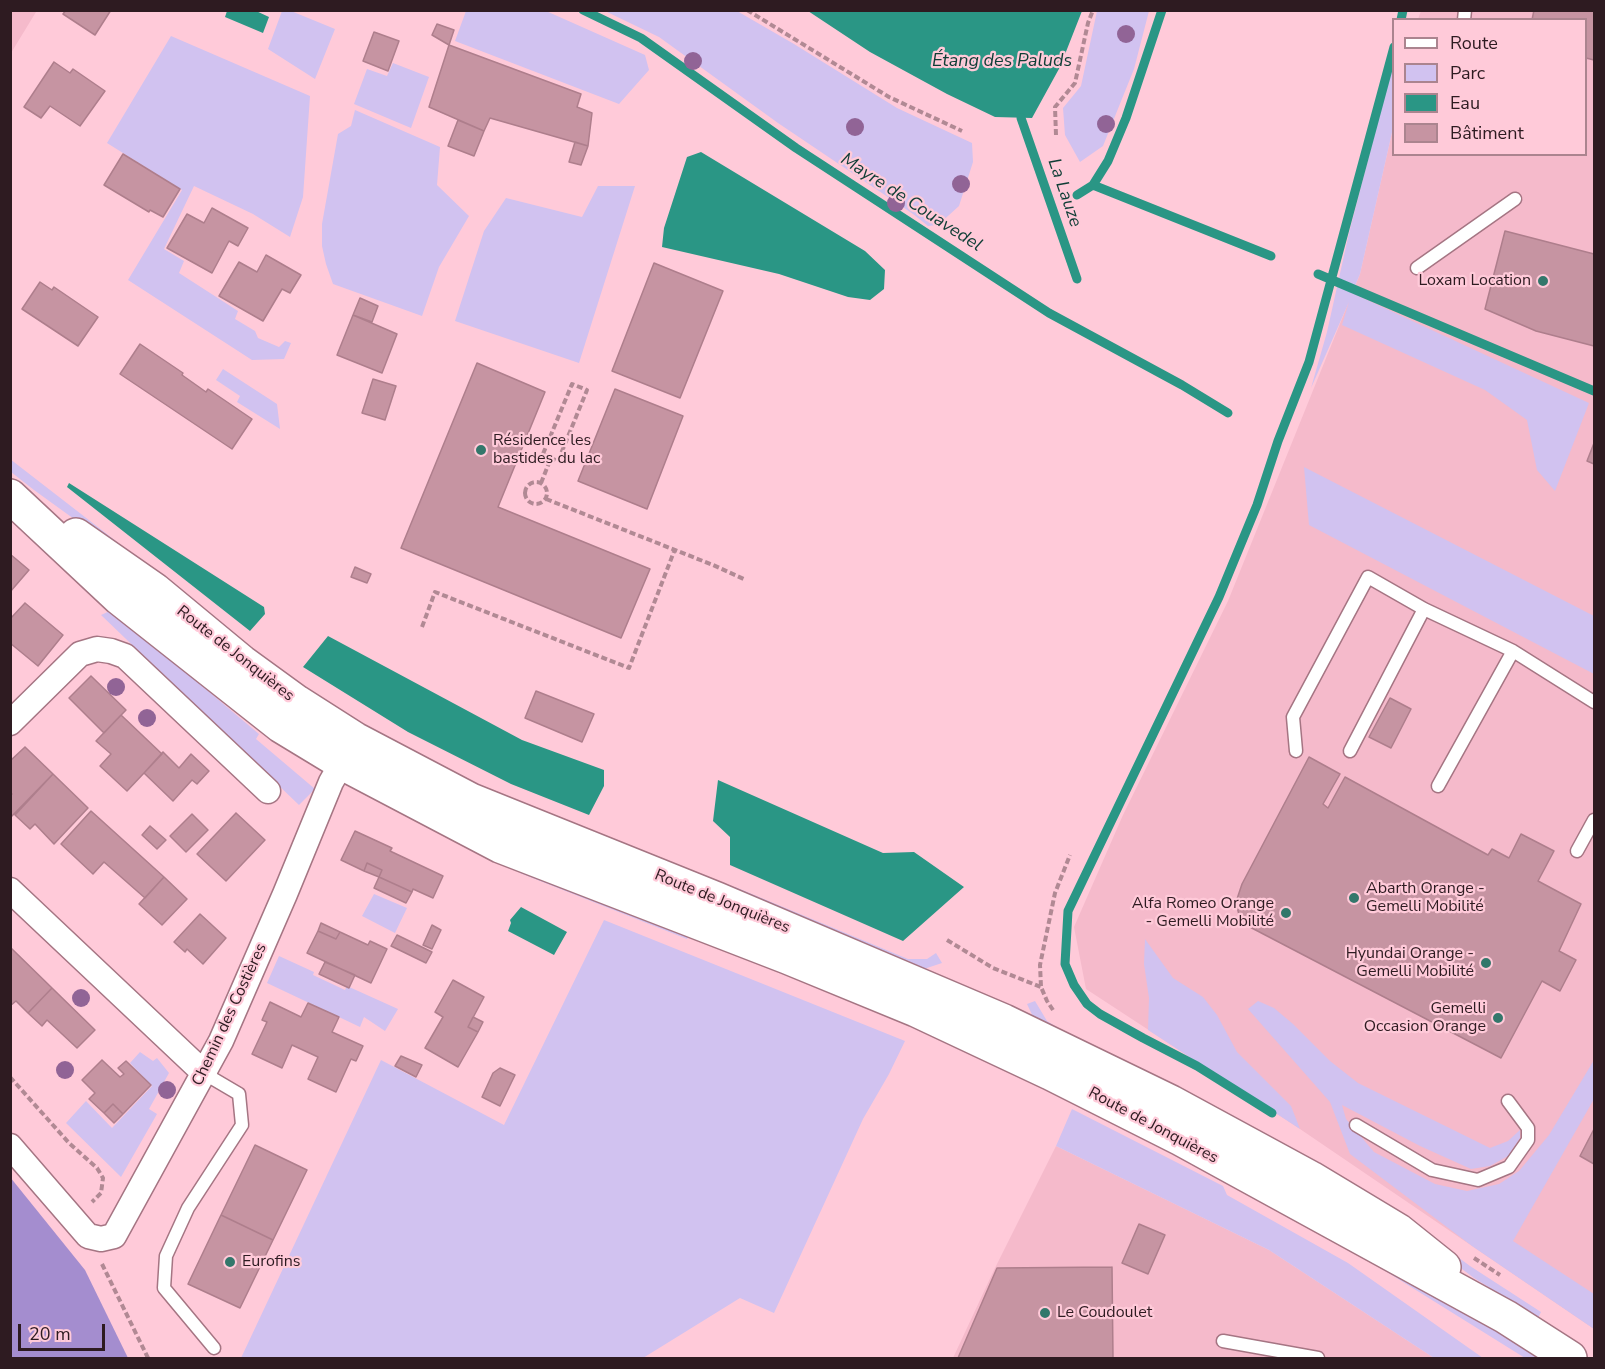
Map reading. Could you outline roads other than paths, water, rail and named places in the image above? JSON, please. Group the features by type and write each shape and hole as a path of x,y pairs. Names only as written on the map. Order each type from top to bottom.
{"main road":[{"name":"Route de Jonquières","path":"10,489 155,590 242,662 355,740 471,800 717,898 958,1008 1004,1021 1172,1102 1311,1178 1399,1231 1506,1317"},
{"name":"Route de Jonquières","path":"10,496 119,598 281,726 342,764 500,846 787,957 916,1010 1050,1073 1181,1139 1506,1317 1569,1359"},
{"path":"242,662 238,671 239,675 249,687 256,705"},
{"path":"320,717 321,729 328,741 339,748 343,755 342,764"},
{"path":"958,1008 990,1035 1050,1073"}],"street":[{"path":"10,723 80,654 97,649 111,651 125,656 268,791"},
{"name":"Route de Jonquières","path":"342,764 355,760 368,763 433,798 471,800"},
{"name":"Chemin des Costières","path":"10,1146 88,1236 101,1239 114,1236 205,1074 221,1041 331,782 342,764"},
{"path":"10,890 205,1074"},
{"name":"Route de Jonquières","path":"787,957 828,959 941,1010 958,1008"}],"lane":[{"path":"1417,268 1515,199"},
{"path":"1296,751 1293,717 1368,577 1424,609 1513,651 1594,702"},
{"path":"1350,751 1424,609"},
{"path":"1438,786 1513,651"},
{"path":"1577,851 1594,820"},
{"path":"205,1074 239,1094 242,1125 188,1208 166,1256 164,1288 214,1348"},
{"path":"1356,1125 1432,1170 1478,1180 1509,1167 1528,1140 1528,1128 1508,1101"},
{"path":"1223,1341 1318,1359"}],"water":[{"path":"254,10 269,17 263,33 225,17 227,11"},
{"name":"Étang des Paluds","path":"1082,10 1060,67 1032,118 995,117 870,52 808,11"},
{"path":"701,152 865,251 885,270 884,289 870,300 848,297 779,274 662,247 664,228 687,157"},
{"path":"69,483 264,607 265,614 250,631 67,487"},
{"path":"328,636 522,740 604,770 604,786 589,815 511,784 408,732 303,667"},
{"path":"718,780 883,853 914,852 964,887 903,941 730,865 730,837 713,821"},
{"path":"521,907 567,932 554,955 508,931 510,920"}],"waterway":[{"name":"Mayre de Couavedel","path":"583,10 641,38 796,148 1049,313 1182,385 1228,413"},
{"path":"1077,195 1093,185 1108,161 1126,118 1162,10"},
{"path":"1401,18 1403,10"},
{"path":"1272,1113 1197,1066 1100,1014 1087,1004 1074,985 1065,964 1068,911 1219,597 1257,505 1278,441 1309,362 1392,54"},
{"name":"La Lauze","path":"1021,118 1077,279"},
{"path":"1093,185 1271,256"},
{"path":"1318,274 1594,391"}],"place":[{"name":"Loxam Location","path":"1543,281"},
{"name":"Résidence les bastides du lac","path":"481,450"},
{"name":"Abarth Orange - Gemelli Mobilité","path":"1354,898"},
{"name":"Alfa Romeo Orange - Gemelli Mobilité","path":"1286,913"},
{"name":"Hyundai Orange - Gemelli Mobilité","path":"1486,963"},
{"name":"Gemelli Occasion Orange","path":"1498,1018"},
{"name":"Eurofins","path":"230,1262"},
{"name":"Le Coudoulet","path":"1045,1313"}]}
